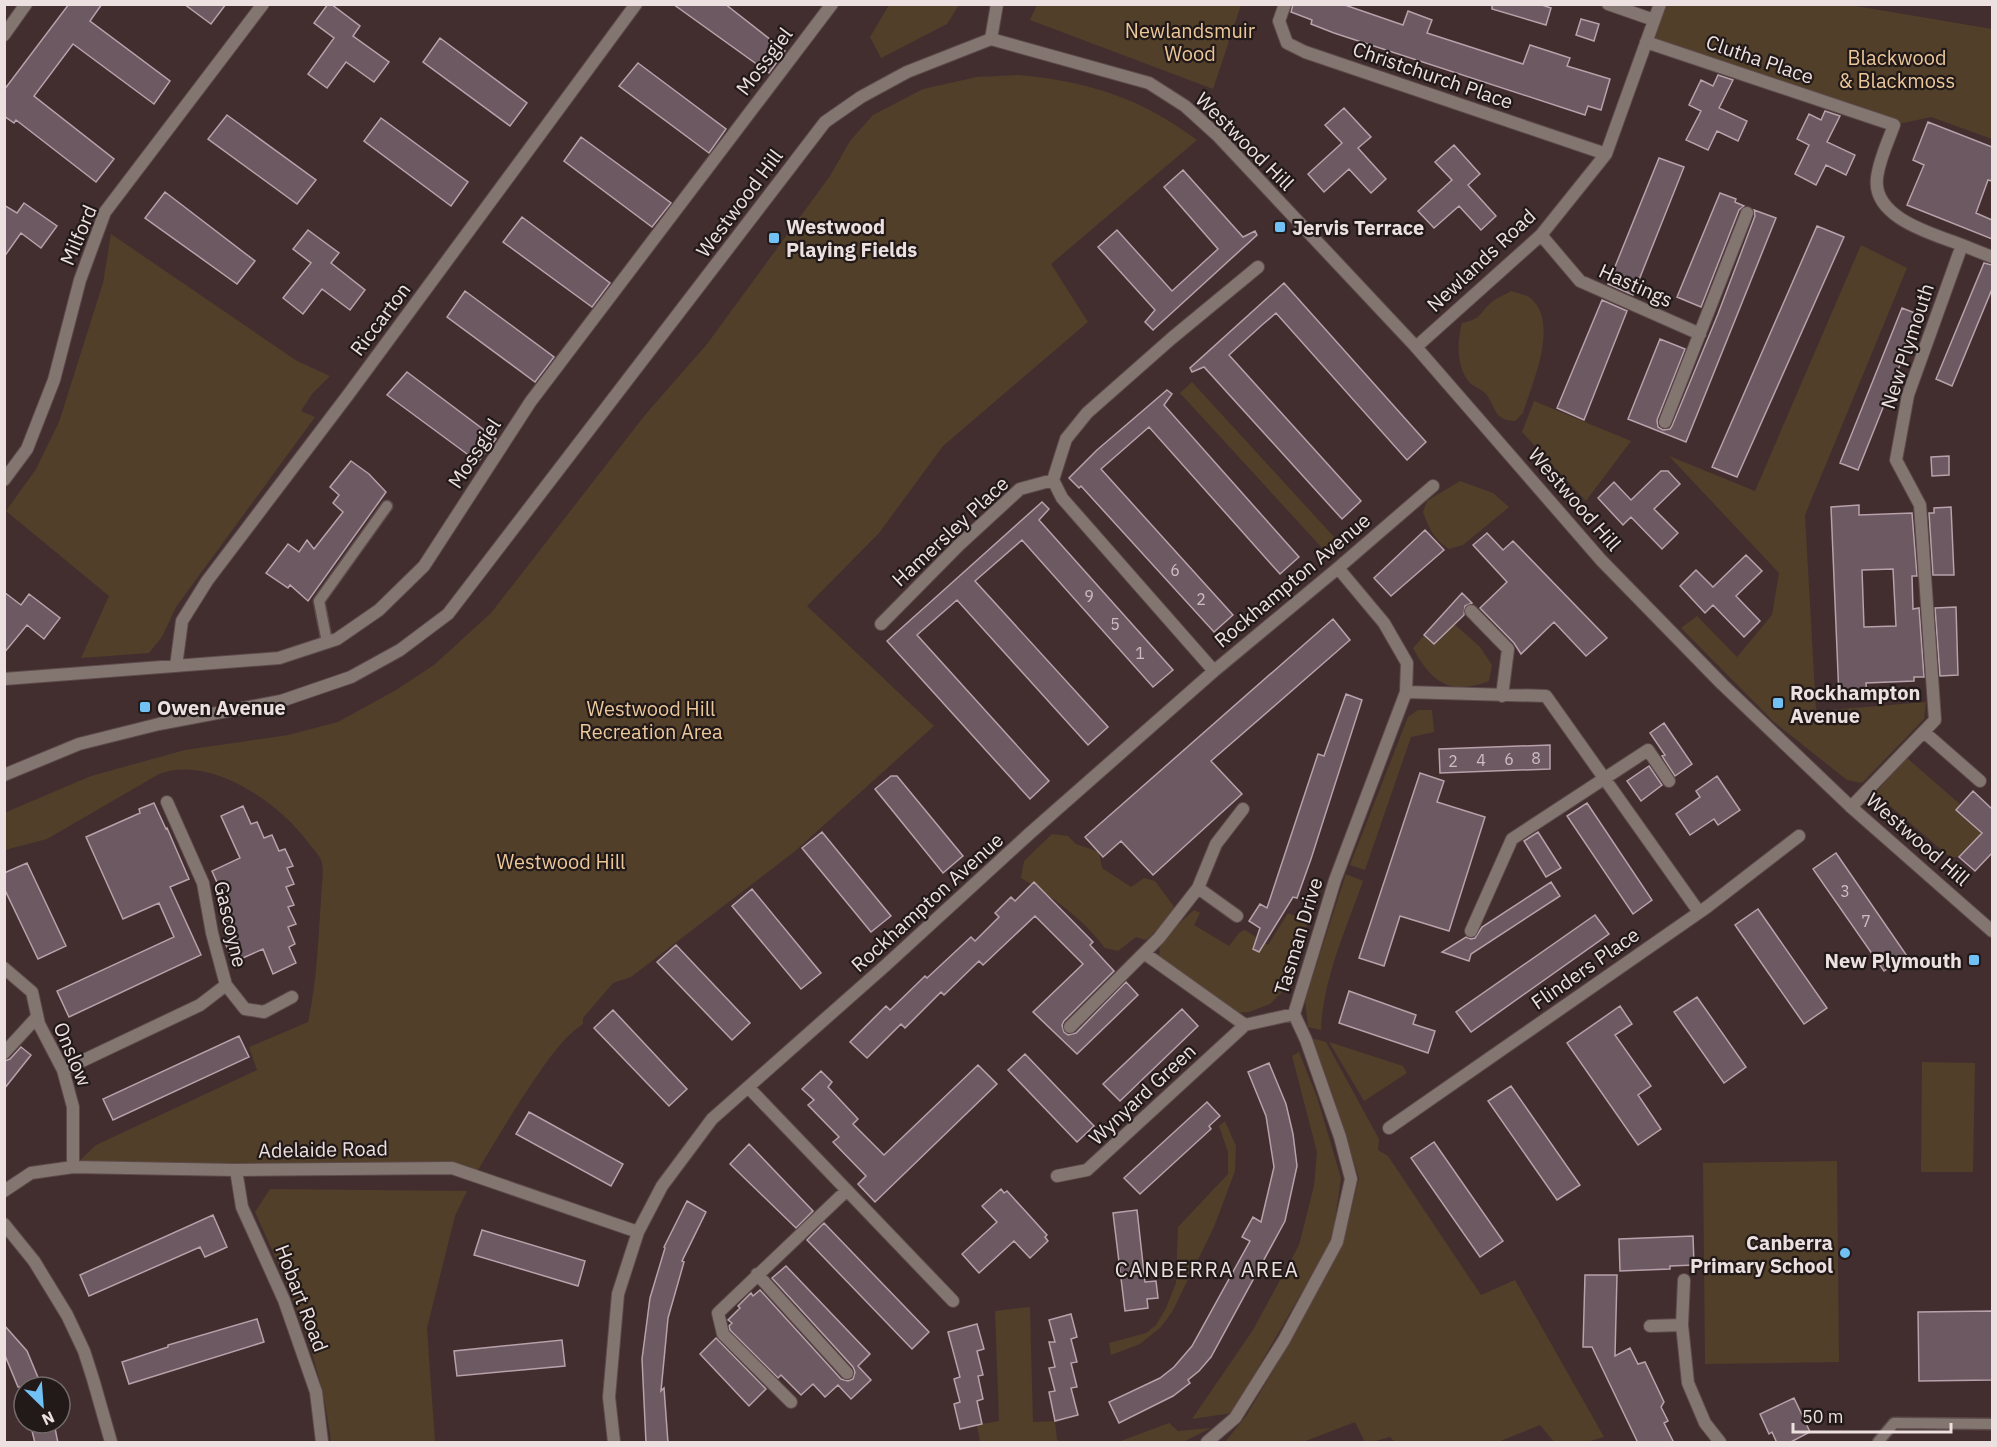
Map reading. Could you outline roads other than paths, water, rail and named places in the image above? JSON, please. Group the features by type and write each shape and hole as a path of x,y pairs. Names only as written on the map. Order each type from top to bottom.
{"street":[{"path":"4,35 26,4"},
{"name":"Milford","path":"4,480 27,449 54,380 80,280 105,212 263,4"},
{"name":"Riccarton","path":"176,666 182,621 207,581 348,395 636,4"},
{"name":"Mossgiel","path":"4,679 279,658 337,639 379,610 424,566 531,401 832,4"},
{"path":"991,39 997,4"},
{"name":"Christchurch Place","path":"1285,4 1279,21 1287,43 1305,52 1606,154"},
{"path":"1608,4 1654,20"},
{"name":"Newlands Road","path":"1416,347 1541,235 1606,154 1660,4"},
{"name":"Westwood Hill","path":"4,775 79,744 159,724 281,701 351,677 400,650 448,614 825,122 861,97 907,72 991,39 1149,83 1185,106 1217,135 1416,347 1601,560 1722,684 1851,807 1992,931"},
{"name":"Clutha Place","path":"1646,42 1894,125 1876,180 1878,196 1892,213 1914,227 1962,245"},
{"path":"1665,422 1747,213"},
{"name":"Hastings","path":"1541,235 1580,281 1700,334"},
{"path":"1962,245 1992,257"},
{"name":"New Plymouth","path":"1851,807 1935,720 1920,505 1896,460 1908,395 1962,245"},
{"path":"1214,670 1062,498 1053,480 1066,439 1087,413 1172,338 1258,267"},
{"name":"Hamersley Place","path":"881,624 959,545 1020,489 1053,480"},
{"name":"Rockhampton Avenue","path":"614,1443 609,1397 618,1294 638,1232 662,1186 712,1119 1214,670 1433,486"},
{"name":"Tasman Drive","path":"1207,1443 1235,1418 1284,1340 1337,1242 1351,1179 1332,1115 1306,1040 1294,1014 1335,880 1406,692 1407,663 1384,623 1338,568"},
{"path":"1471,611 1508,649 1502,696"},
{"path":"1406,692 1546,696 1568,723 1699,912"},
{"path":"1924,732 1980,781"},
{"path":"1471,932 1512,839 1648,750 1669,781"},
{"name":"Gascoyne","path":"63,1070 200,1005 226,985 212,933 203,883 167,802"},
{"path":"1070,1027 1159,939 1198,888 1216,844 1243,809"},
{"name":"Flinders Place","path":"1389,1128 1699,912 1799,836"},
{"path":"1198,888 1237,916"},
{"path":"1144,953 1245,1025"},
{"name":"Onslow","path":"4,968 32,992 39,1024 63,1070 73,1107 73,1167"},
{"path":"226,985 245,1009 264,1012 292,997"},
{"name":"Wynyard Green","path":"1057,1176 1087,1170 1245,1025 1294,1014"},
{"path":"4,1053 37,1017"},
{"path":"748,1087 953,1301"},
{"name":"Adelaide Road","path":"4,1191 31,1173 73,1167 236,1170 452,1168 638,1232"},
{"name":"Hobart Road","path":"236,1170 242,1207 284,1300 316,1392 322,1443"},
{"path":"791,1402 723,1334 718,1313 846,1191"},
{"path":"4,1224 34,1261 67,1316 84,1351 111,1443"},
{"path":"757,1274 847,1373"},
{"path":"1684,1280 1683,1325 1688,1383 1705,1423 1720,1443"},
{"path":"1650,1326 1683,1325"}],"lane":[{"path":"327,642 319,601 387,506"},
{"path":"1878,1443 1894,1423 1992,1424"}],"place":[{"name":"Jervis Terrace","path":"1280,227"},
{"name":"Westwood Playing Fields","path":"774,238"},
{"name":"Rockhampton Avenue","path":"1778,703"},
{"name":"Owen Avenue","path":"145,707"},
{"name":"New Plymouth","path":"1974,960"},
{"name":"Canberra Primary School","path":"1845,1253"}],"district":[{"name":"CANBERRA AREA","path":"1207,1269"}],"park label":[{"name":"Newlandsmuir Wood","path":"1190,42"},
{"name":"Blackwood & Blackmoss","path":"1897,68"},
{"name":"Westwood Hill Recreation Area","path":"651,720"}]}
